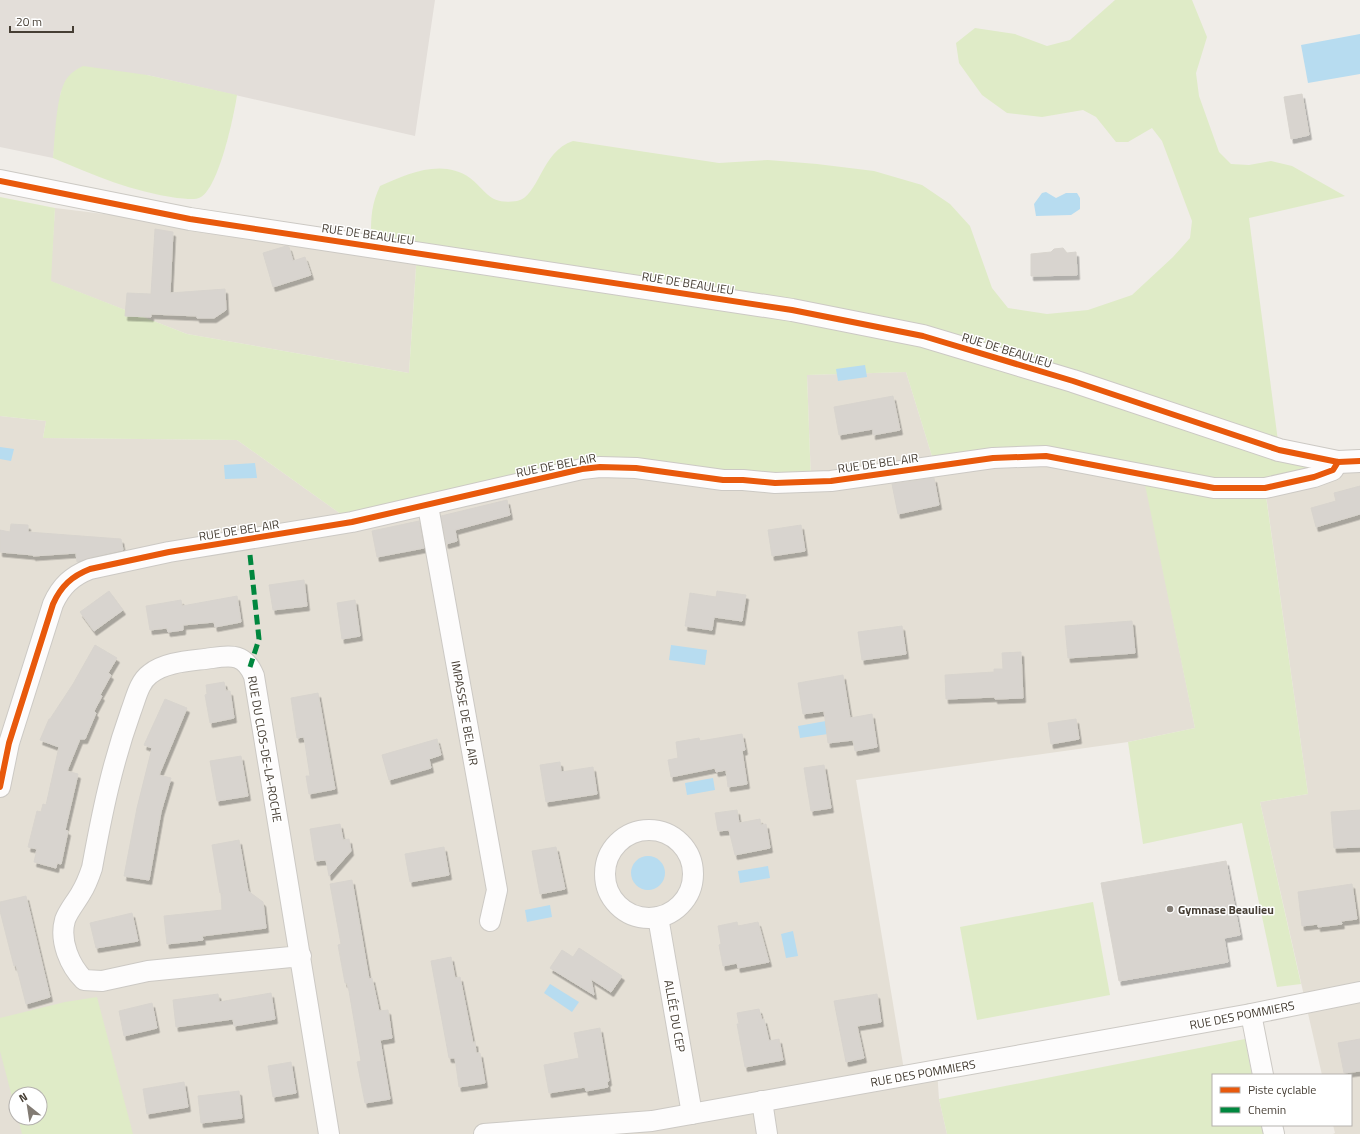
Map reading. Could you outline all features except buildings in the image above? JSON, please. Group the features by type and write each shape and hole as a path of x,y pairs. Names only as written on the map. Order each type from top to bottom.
{"street":[{"name":"RUE DE BEAULIEU","path":"0,181 190,219 451,257 792,310 922,336 1110,393 1280,450 1338,462 1360,461"},
{"name":"RUE DE BEL AIR","path":"0,787 9,743 52,604 57,593 66,582 78,573 100,566 169,552 297,532 428,506 502,487 600,467 636,468 723,480 774,483 830,481 993,458 1046,456 1214,488 1265,488 1314,477 1333,470 1338,462"},
{"name":"IMPASSE DE BEL AIR","path":"428,506 497,890 490,921"},
{"name":"RUE DU CLOS-DE-LA-ROCHE","path":"301,956 148,971 92,982 84,980 75,971 70,962 64,933 65,921 88,880 92,868 111,771 134,701 142,683 157,669 226,656 237,657 250,667 254,676 301,956 329,1134"},
{"path":"659,830 670,835 680,842 688,851 692,862 694,874 692,886 687,897 679,907 658,917 646,918 634,915 624,910 614,901 605,879 605,867 615,846 635,832 659,830"},
{"name":"ALLÉE DU CEP","path":"658,917 692,1114"},
{"name":"RUE DES POMMIERS","path":"484,1134 652,1121 1251,1014 1360,992"},
{"path":"1251,1014 1263,1074"},
{"path":"762,1101 767,1134"}],"shaded area":[{"path":"0,0 435,0 415,136 147,75 61,91 53,158 0,147"},
{"path":"55,208 417,252 409,373 187,334 50,281"},
{"path":"906,372 935,466 993,458 1144,475 1195,728 1128,742 856,780 905,1076 937,1070 939,1099 947,1134 0,1134 0,416 46,421 43,438 237,440 352,522 582,469 811,481 807,375"},
{"path":"1360,469 1360,1134 1333,1134 1335,1133 1333,1126 1352,1126 1352,1074 1322,1074 1260,802 1308,794 1265,488"}],"green space":[{"path":"1115,0 1192,0 1207,37 1196,73 1199,96 1219,152 1231,164 1249,165 1271,161 1292,166 1345,196 1249,218 1279,449 1338,462 1265,489 1308,794 1260,802 1301,984 1277,987 1242,823 1143,844 1128,742 1195,728 1143,475 1046,456 935,466 906,372 807,375 811,482 636,468 352,522 237,440 43,438 46,421 0,416 0,197 55,208 51,281 187,334 409,373 417,253 371,246 371,222 374,201 380,186 425,170 448,169 459,172 470,178 495,199 508,202 517,201 524,198 531,191 554,154 562,146 573,141 719,163 768,160 874,171 922,185 950,204 970,226 992,288 1008,308 1047,314 1088,310 1132,295 1173,257 1190,238 1192,221 1162,141 1152,128 1128,142 1116,142 1096,117 1083,110 1042,117 1007,113 982,95 959,63 956,43 975,28 1015,34 1047,46 1070,40"},
{"path":"83,66 147,75 237,95 225,150 220,166 208,191 201,197 192,199 177,198 145,192 98,177 53,158 57,115 61,92 68,77"},
{"path":"1093,902 1110,995 977,1020 960,927"},
{"path":"97,997 133,1134 22,1134 20,1126 48,1126 48,1086 9,1086 0,1051 0,1018 65,1002"},
{"path":"1245,1039 1252,1074 1212,1074 1212,1126 1262,1126 1264,1134 947,1134 939,1099"}],"water":[{"path":"1360,34 1360,74 1308,83 1301,45"},
{"path":"1046,192 1056,198 1066,193 1077,193 1080,198 1080,209 1071,215 1036,216 1034,204 1042,193"},
{"path":"865,365 867,377 838,381 836,369"},
{"path":"0,447 14,449 11,461 0,459"},
{"path":"255,463 257,478 225,479 224,465"},
{"path":"671,645 707,650 705,665 669,660"},
{"path":"826,721 828,734 800,738 798,726"},
{"path":"713,778 715,790 687,795 685,783"},
{"path":"648,856 660,861 665,873 660,885 648,890 636,885 631,873 636,861"},
{"path":"768,866 770,878 740,883 738,871"},
{"path":"550,905 552,917 527,922 525,910"},
{"path":"793,931 798,956 786,958 781,934"},
{"path":"550,984 579,1002 572,1012 544,993"}],"marked path":[{"path":"250,555 259,639 250,667"}],"cycle path":[{"path":"0,181 190,219 792,310 923,336 1073,381 1279,450 1338,462 1360,461"},
{"path":"0,787 9,743 53,604 63,587 72,578 90,569 169,552 352,522 582,469 600,467 636,468 723,480 775,483 831,481 993,458 1046,456 1214,488 1265,488 1314,477 1333,470 1338,462"}],"place":[{"name":"Gymnase Beaulieu","path":"1170,909"}]}
